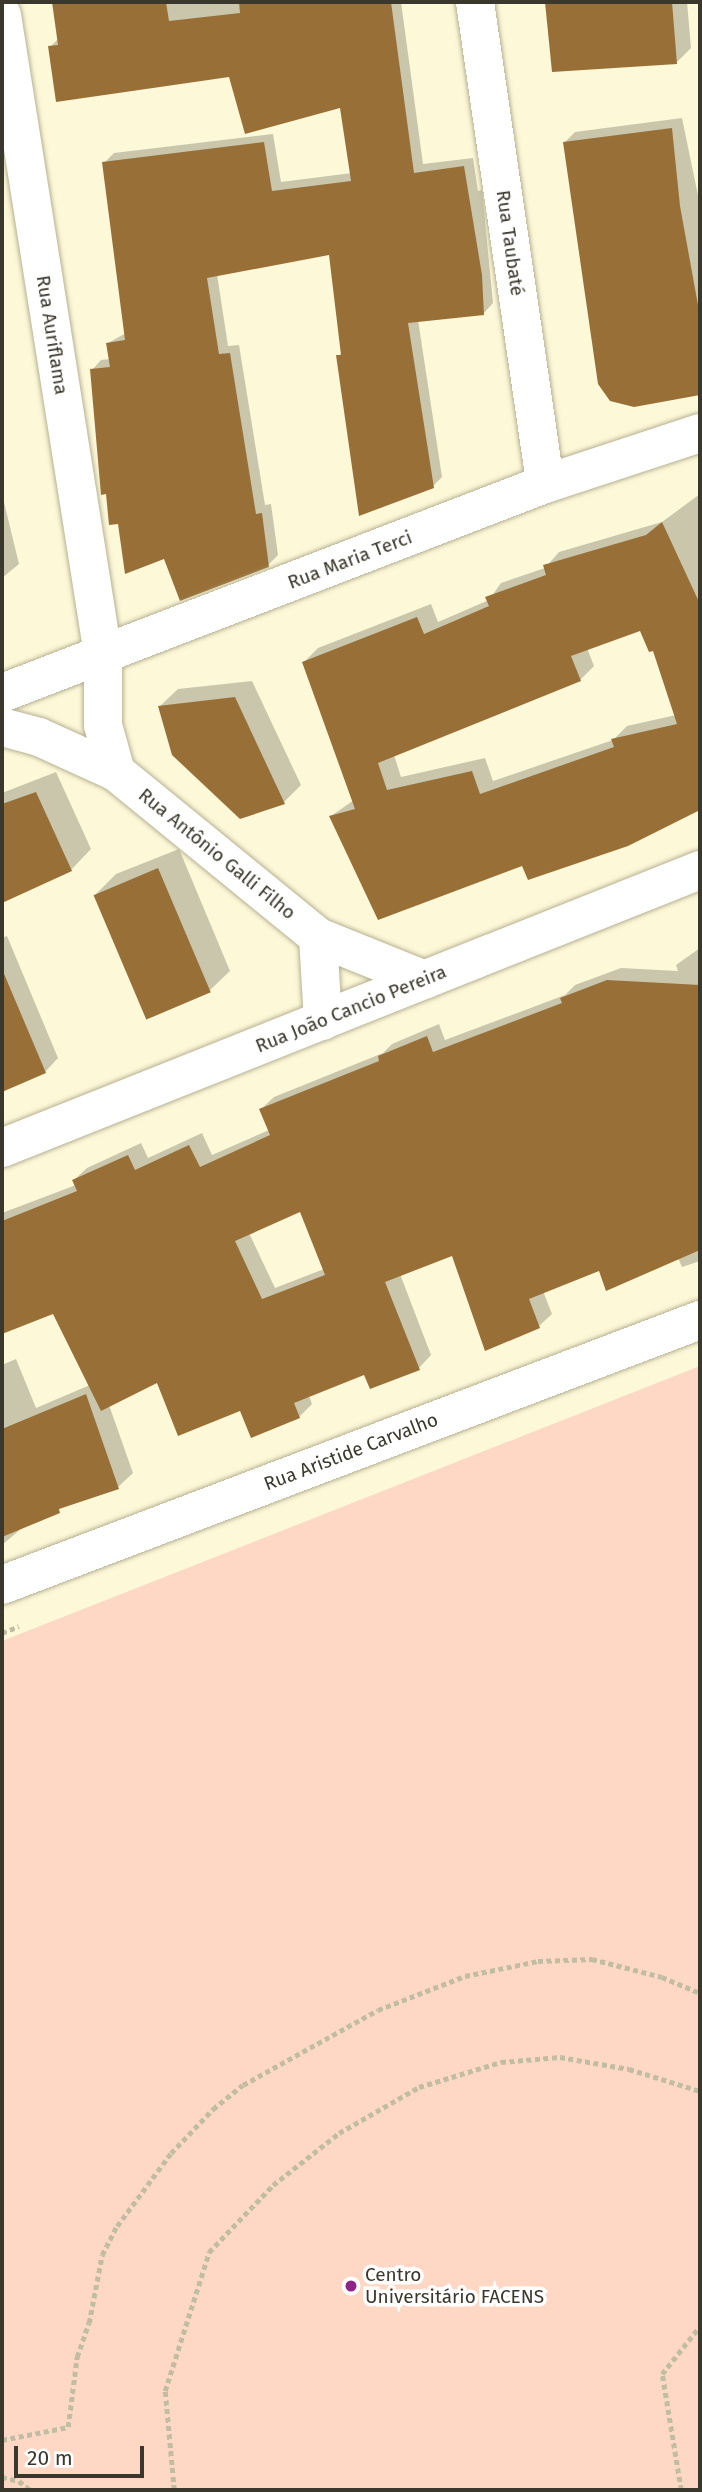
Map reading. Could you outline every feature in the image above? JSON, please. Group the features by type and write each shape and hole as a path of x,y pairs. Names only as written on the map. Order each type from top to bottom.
{"street":[{"name":"Rua Taubaté","path":"475,2 545,484"},
{"name":"Rua Auriflama","path":"2,15 103,655"},
{"name":"Rua Maria Terci","path":"2,694 545,484 700,433"},
{"path":"103,655 103,725 116,772"},
{"name":"Rua Antônio Galli Filho","path":"2,727 39,737 116,772 318,937 425,980"},
{"name":"Rua João Cancio Pereira","path":"2,1148 700,870"},
{"path":"318,937 323,1021"},
{"name":"Rua Aristide Carvalho","path":"2,1585 700,1320"}],"path":[{"path":"2,2440 68,2427 77,2357 89,2323 102,2255 117,2226 172,2153 213,2109 243,2085 378,2010 466,1976 538,1961 592,1959 662,1977 700,1993"},
{"path":"174,2490 165,2391 209,2252 273,2185 339,2133 419,2087 501,2062 560,2057 629,2069 700,2091"},
{"path":"681,2490 662,2374 700,2326"},
{"path":"2,2477 19,2481 30,2490"}],"shaded area":[{"path":"700,1366 700,2490 2,2490 2,1641"}],"building":[{"path":"52,2 166,2 169,21 240,13 239,2 391,2 414,173 464,166 482,275 484,315 408,323 434,488 359,516 336,355 341,355 329,255 207,278 219,354 230,353 256,514 262,513 269,567 180,601 164,559 125,574 118,524 109,525 106,494 101,495 90,369 110,367 106,343 125,340 102,162 264,142 272,191 351,181 340,108 245,134 229,77 56,102 48,46 58,45"},
{"path":"545,2 672,2 677,64 552,72"},
{"path":"672,128 680,206 700,316 700,395 634,407 610,401 598,384 563,142"},
{"path":"662,522 700,604 700,810 628,846 528,880 522,866 378,920 329,816 355,809 302,662 417,617 424,634 489,606 485,597 546,575 543,565 646,535","holes":["640,631 649,652 653,651 677,724 611,739 614,747 480,794 472,771 387,790 378,763 581,681 571,656"]},
{"path":"235,697 285,804 240,819 172,755 158,706"},
{"path":"36,792 72,871 2,903 2,804"},
{"path":"158,868 211,992 146,1020 94,895"},
{"path":"2,969 46,1073 2,1092"},
{"path":"607,980 700,985 700,1250 606,1291 599,1271 529,1299 540,1328 485,1351 452,1256 385,1282 420,1370 370,1389 364,1375 294,1403 300,1418 251,1438 240,1411 178,1436 157,1383 101,1411 53,1314 2,1334 2,1221 77,1191 72,1180 128,1155 135,1170 189,1145 200,1167 270,1135 259,1109 379,1061 378,1056 427,1036 433,1052 562,1003 560,998","holes":["300,1212 325,1275 262,1299 235,1241"]},
{"path":"86,1394 119,1489 59,1509 60,1513 2,1537 2,1429"}],"place":[{"name":"Centro Universitário FACENS","path":"351,2286"}]}
